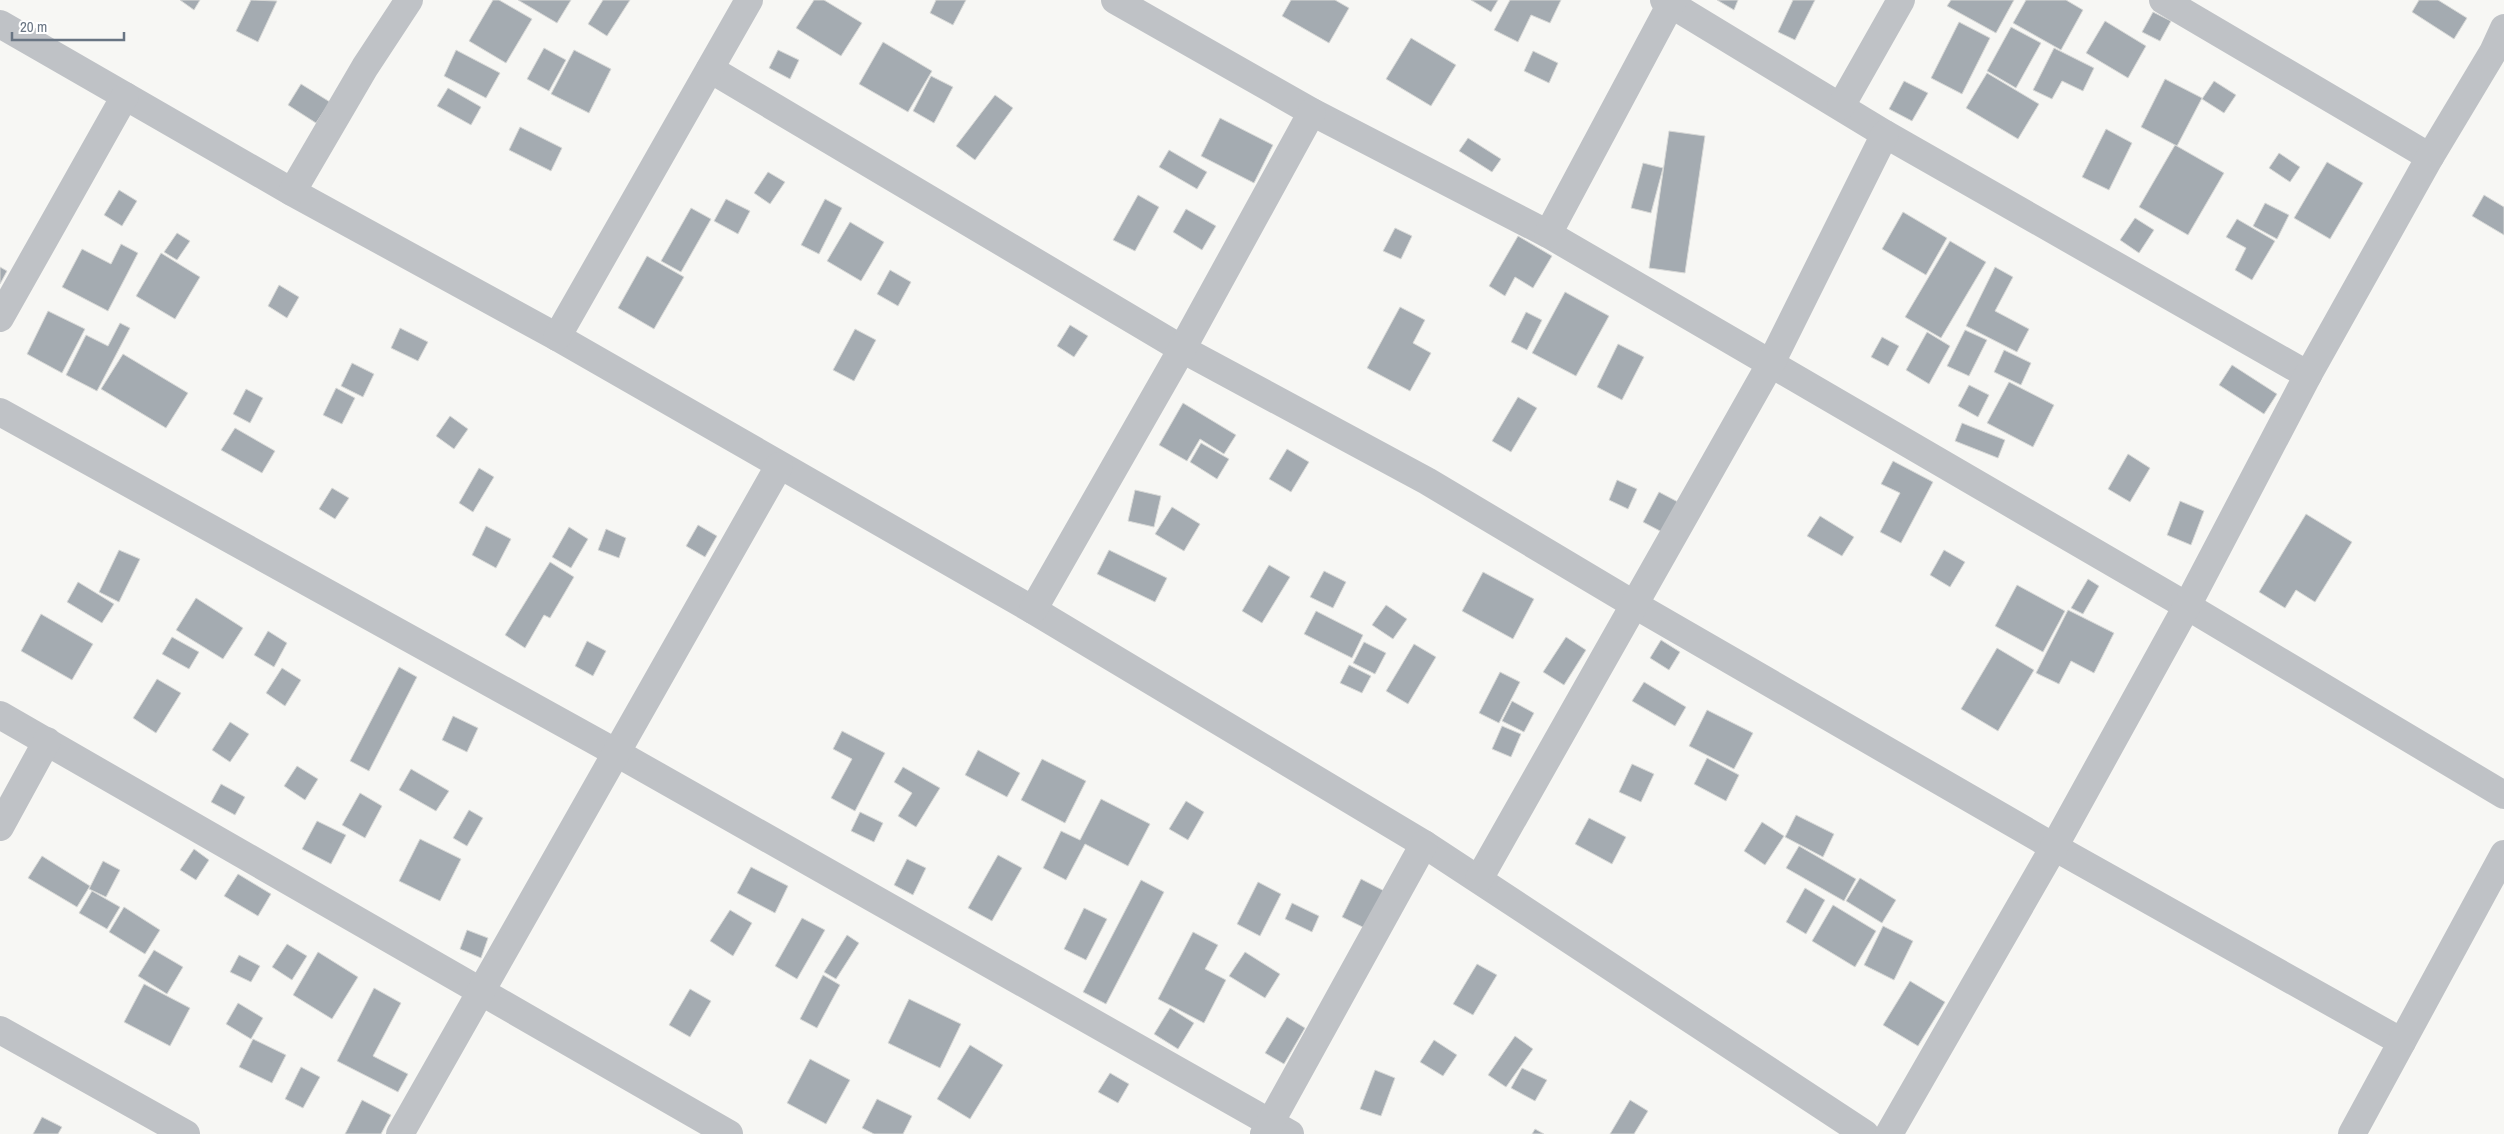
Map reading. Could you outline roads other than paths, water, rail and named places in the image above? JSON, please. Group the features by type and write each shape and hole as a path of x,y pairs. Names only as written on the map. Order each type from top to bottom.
{"street":[{"path":"292,192 365,67 409,0"},
{"path":"557,337 749,0"},
{"path":"1115,0 1312,112 1548,234 1771,362 2187,606 2504,795"},
{"path":"1841,106 1900,0"},
{"path":"2163,0 2430,157"},
{"path":"1548,234 1669,1 1885,134 2308,375"},
{"path":"0,24 292,192 557,337 1033,610 1424,844 1865,1134"},
{"path":"1888,1134 2054,847 2187,606 2308,375 2430,157 2493,52 2504,28"},
{"path":"710,69 1182,349 1427,481 1635,605 2054,847 2402,1042"},
{"path":"0,318 124,96"},
{"path":"1033,610 1182,349 1312,112"},
{"path":"1479,879 1771,362 1885,134"},
{"path":"0,412 615,752 1275,1130 1424,844"},
{"path":"400,1134 615,752 779,466"},
{"path":"0,715 729,1134"},
{"path":"0,827 47,741"},
{"path":"2354,1133 2504,854"},
{"path":"0,1030 186,1134"}]}
